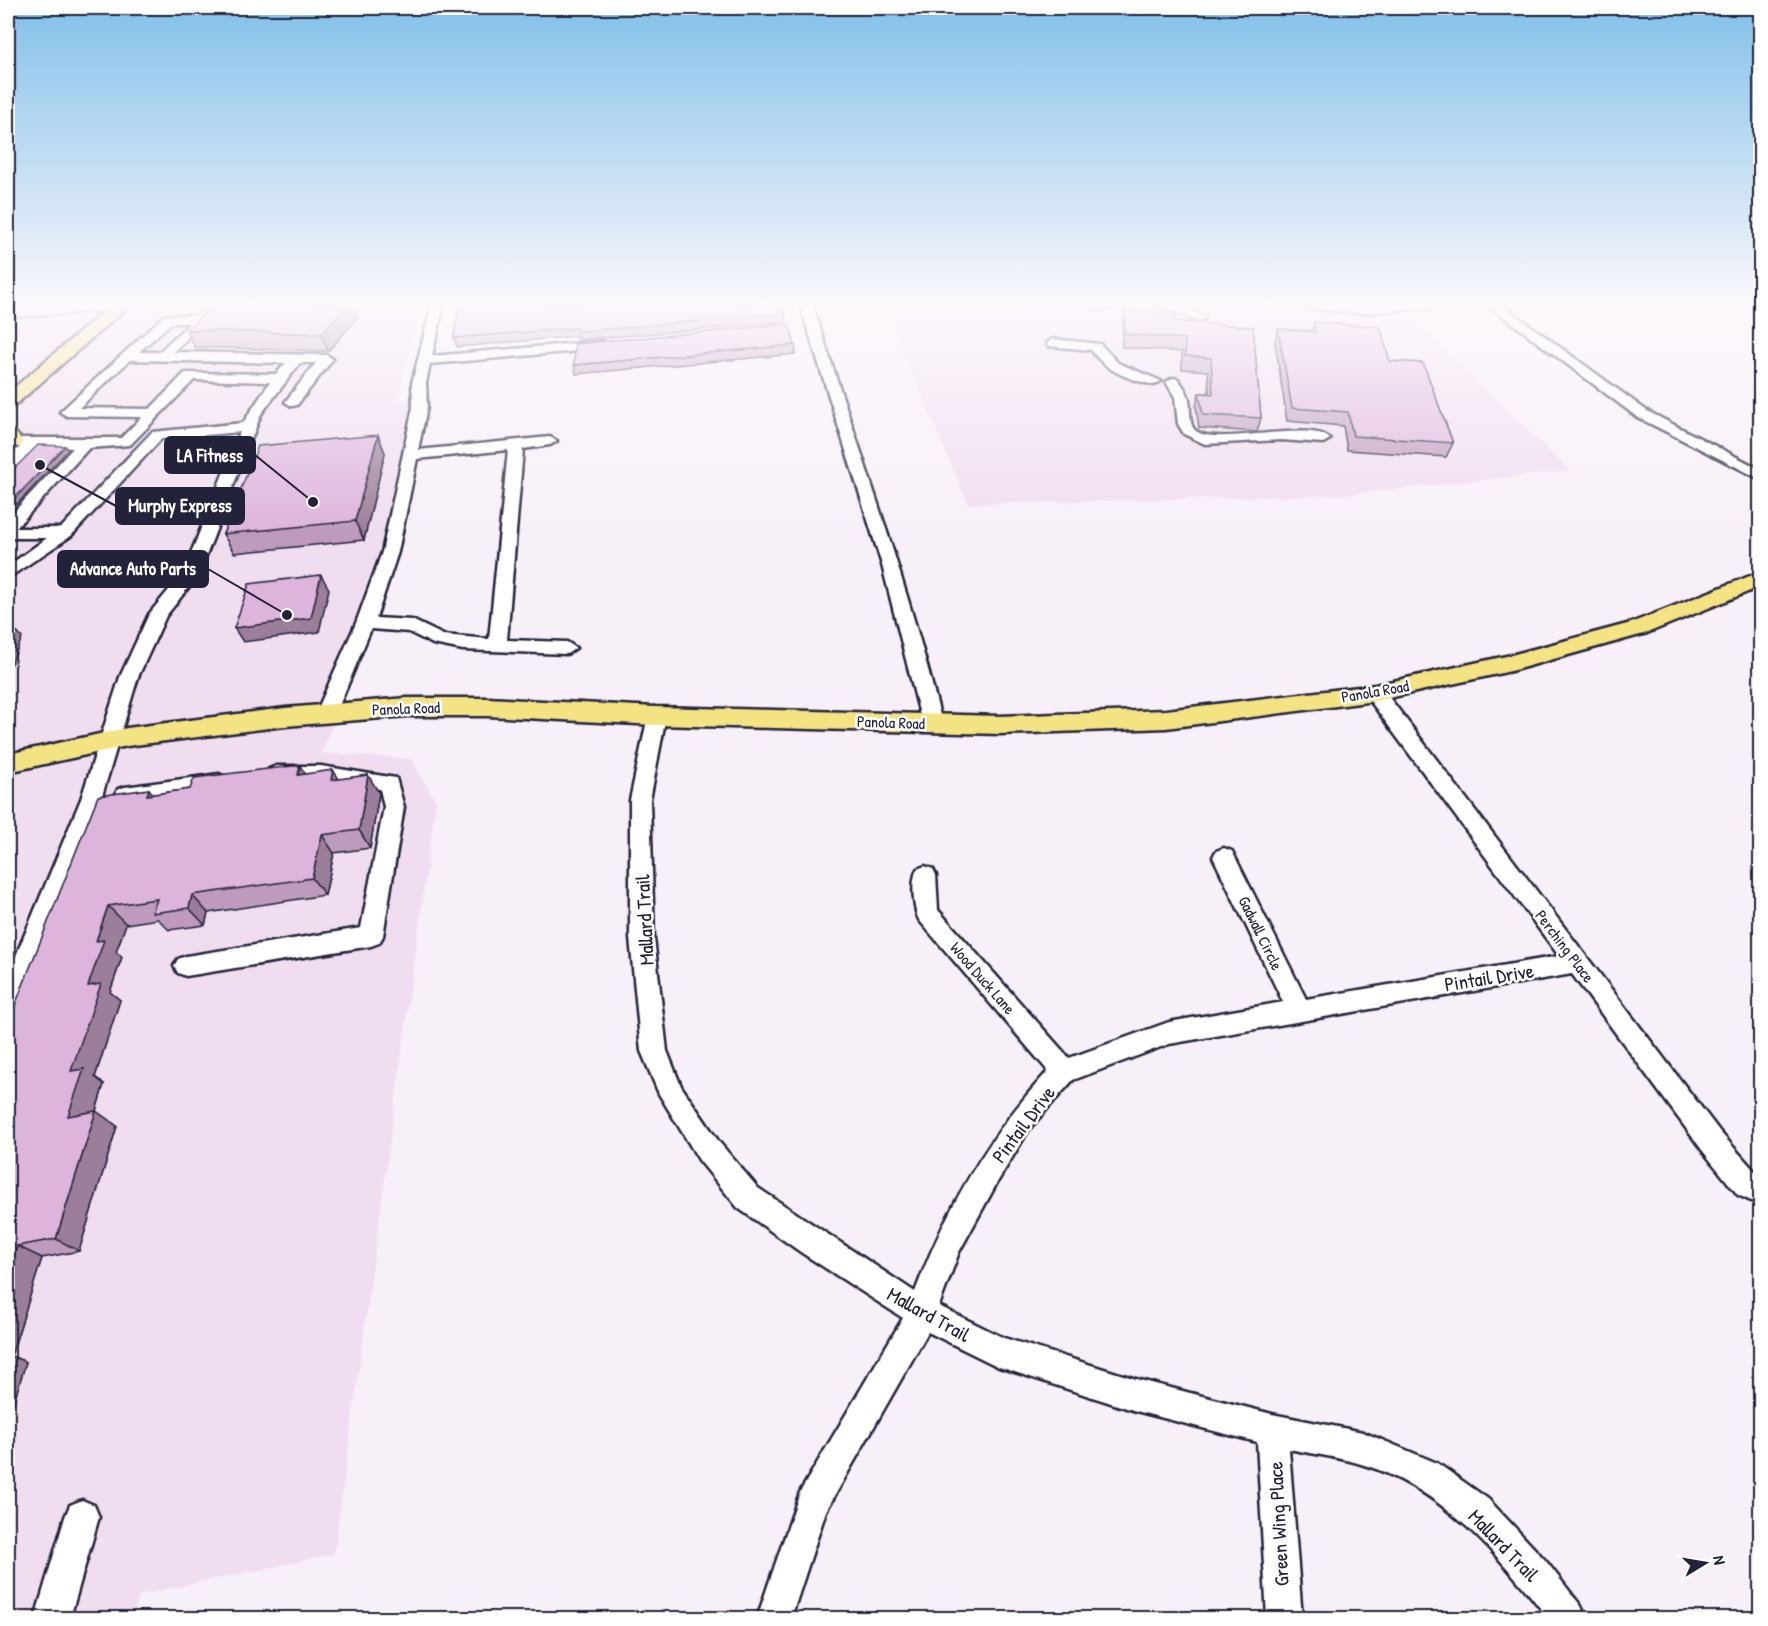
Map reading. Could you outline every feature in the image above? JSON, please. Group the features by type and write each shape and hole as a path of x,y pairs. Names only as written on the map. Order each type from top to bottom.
{"main road":[{"path":"10,403 36,380"},
{"name":"Panola Road","path":"8,763 110,740 326,713 406,707 487,707 656,716 1024,725 1166,719 1375,693 1511,663 1639,628 1761,579"}],"street":[{"path":"102,380 67,412 152,413"},
{"path":"125,442 186,380"},
{"path":"8,1003 91,799 129,677 143,644 158,614 191,574 254,414 278,380"},
{"path":"292,402 309,380"},
{"path":"326,713 365,623 390,552 420,407 420,380"},
{"path":"826,380 877,525 923,681 932,723"},
{"path":"1149,380 1154,381"},
{"path":"1596,380 1642,414 1761,475"},
{"path":"1173,382 1182,397 1185,424 1191,434 1210,441 1281,436 1323,439"},
{"path":"10,564 34,554 65,532 157,435 249,427"},
{"path":"8,466 15,441 86,444 151,442"},
{"path":"410,455 550,441"},
{"path":"11,521 86,444"},
{"path":"497,646 516,445"},
{"path":"8,533 65,532"},
{"path":"365,623 412,626 440,640 497,646 567,648"},
{"name":"Perching Place","path":"1375,693 1711,1141 1748,1185 1761,1191"},
{"name":"Mallard Trail","path":"656,716 640,800 642,938 654,1051 672,1094 709,1151 748,1198 812,1243 922,1313 999,1352 1136,1395 1272,1430 1364,1448 1425,1475 1476,1511 1534,1573 1569,1618"},
{"path":"186,966 371,936 394,807 389,783 321,774 283,773 261,776"},
{"path":"91,799 238,779"},
{"name":"Gadwall Circle","path":"1224,857 1299,1009"},
{"name":"Wood Duck Lane","path":"925,875 927,913 1064,1071"},
{"name":"Pintail Drive","path":"774,1618 812,1504 922,1313 947,1245 988,1171 1021,1119 1064,1071 1169,1034 1299,1009 1577,963"},
{"name":"Green Wing Place","path":"1272,1430 1284,1618"},
{"path":"52,1618 82,1517"}],"shaded area":[{"path":"8,380 402,380 397,400 428,398 382,594 322,753 411,759 436,801 334,1554 140,1595 133,1618 8,1618"},
{"path":"915,380 1475,380 1570,471 1338,495 968,504"}],"building":[{"path":"1212,380 1258,380 1261,418 1203,415 1199,393 1213,394"},
{"path":"1287,380 1429,380 1453,443 1353,436 1348,412 1292,408"},
{"path":"378,435 355,521 223,534 258,446"},
{"path":"38,445 65,446 13,500 8,500 8,475"},
{"path":"321,575 311,618 234,628 249,584"},
{"path":"14,629 8,643 8,630"},
{"path":"300,766 298,775 333,770 331,780 368,775 359,830 322,835 312,878 192,895 189,908 152,913 157,899 108,906 96,941 104,940 88,986 101,984 71,1071 84,1069 68,1116 96,1111 56,1239 17,1246 8,1275 8,1023 98,796 149,789 147,795 190,789 194,778"}],"place":[{"name":"Murphy Express","path":"40,465"},
{"name":"LA Fitness","path":"313,502"},
{"name":"Advance Auto Parts","path":"287,615"}]}
